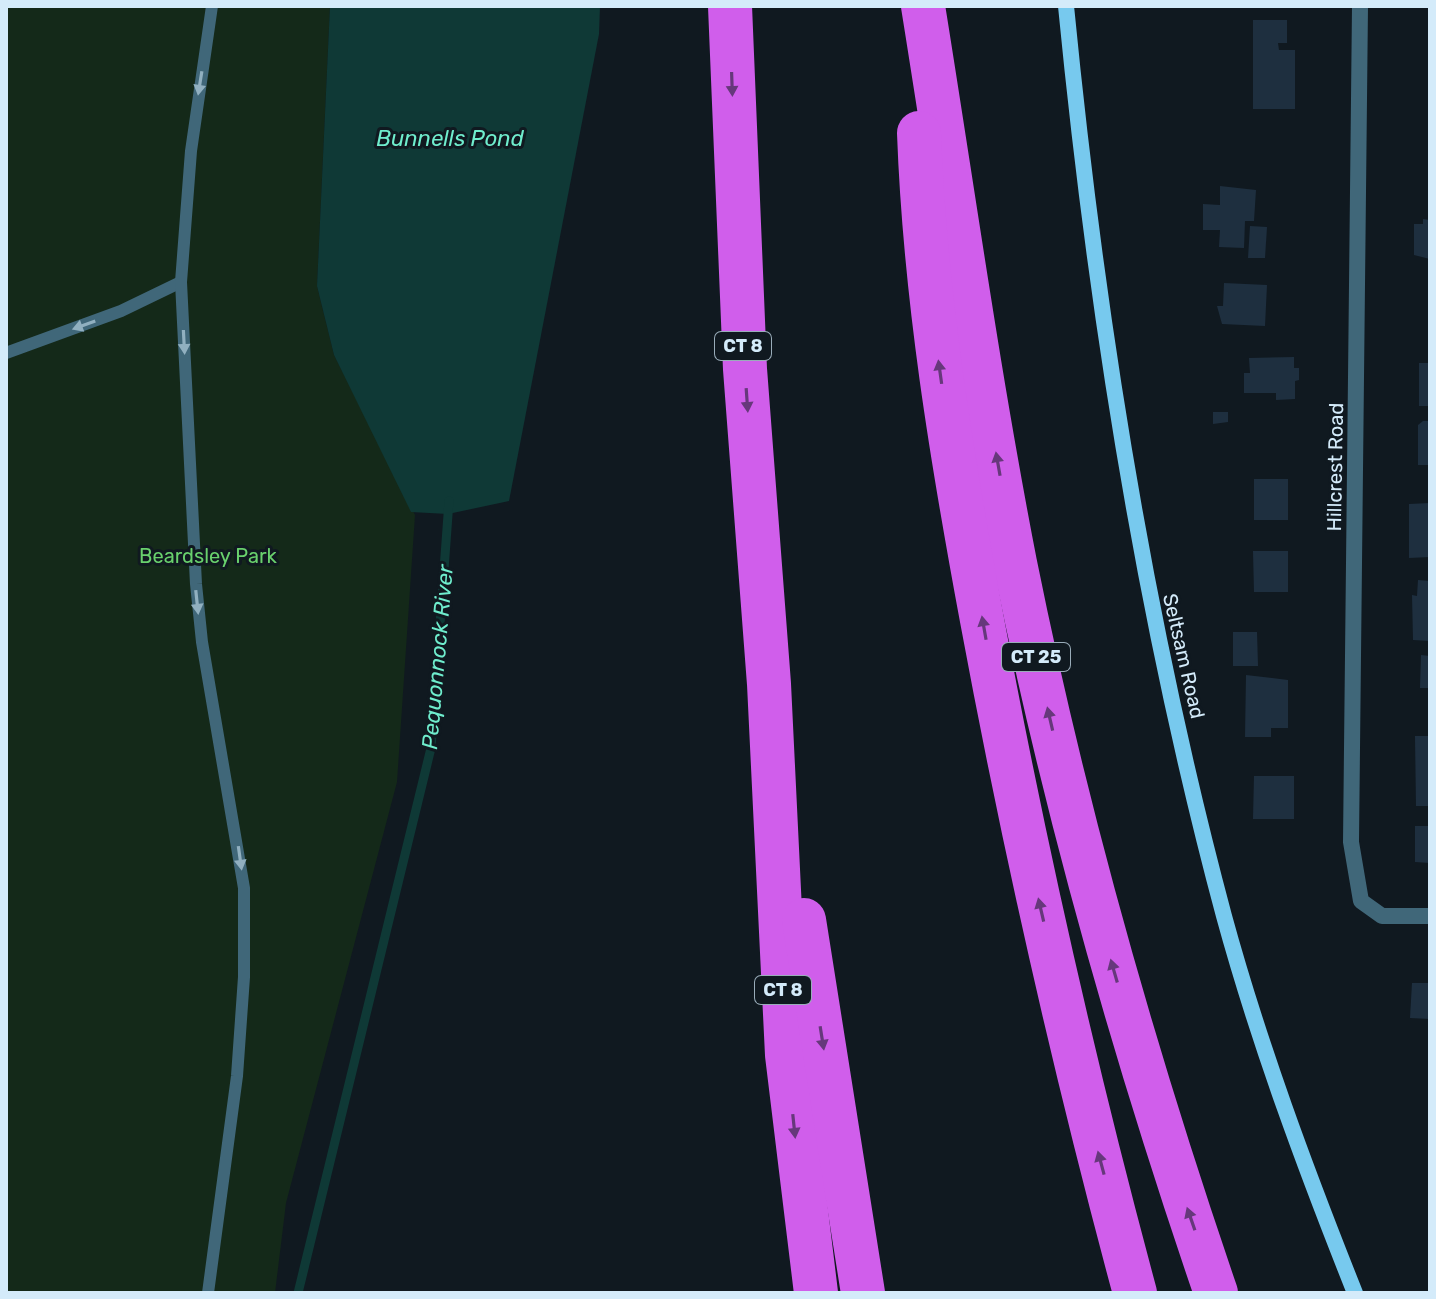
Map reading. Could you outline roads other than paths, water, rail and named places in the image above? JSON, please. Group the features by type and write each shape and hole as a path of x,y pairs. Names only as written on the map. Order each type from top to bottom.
{"highway":[{"name":"CT 8","path":"730,6 745,369 769,684 787,1055 816,1293"},
{"path":"914,6 928,274 940,373 973,569 1034,878 1075,1057 1135,1293"},
{"name":"CT 25","path":"923,6 997,464 1048,713 1081,850 1135,1044 1216,1293"},
{"path":"769,684 863,1293"}],"main road":[{"name":"Seltsam Road","path":"1066,6 1085,200 1144,571 1224,917 1301,1160 1355,1293"}],"street":[{"name":"Hillcrest Road","path":"1360,6 1351,842 1361,901 1382,916 1430,916"}],"lane":[{"path":"208,1293 237,1076 244,977 244,888 202,642 196,584 181,282 191,151 212,6"},
{"path":"6,353 121,311 181,282"}],"water":[{"name":"Bunnells Pond","path":"330,6 600,6 599,34 509,501 448,514 411,512 334,355 317,286"}],"waterway":[{"name":"Pequonnock River","path":"298,1293 431,748 449,501"}],"park label":[{"name":"Beardsley Park","path":"208,556"}]}
